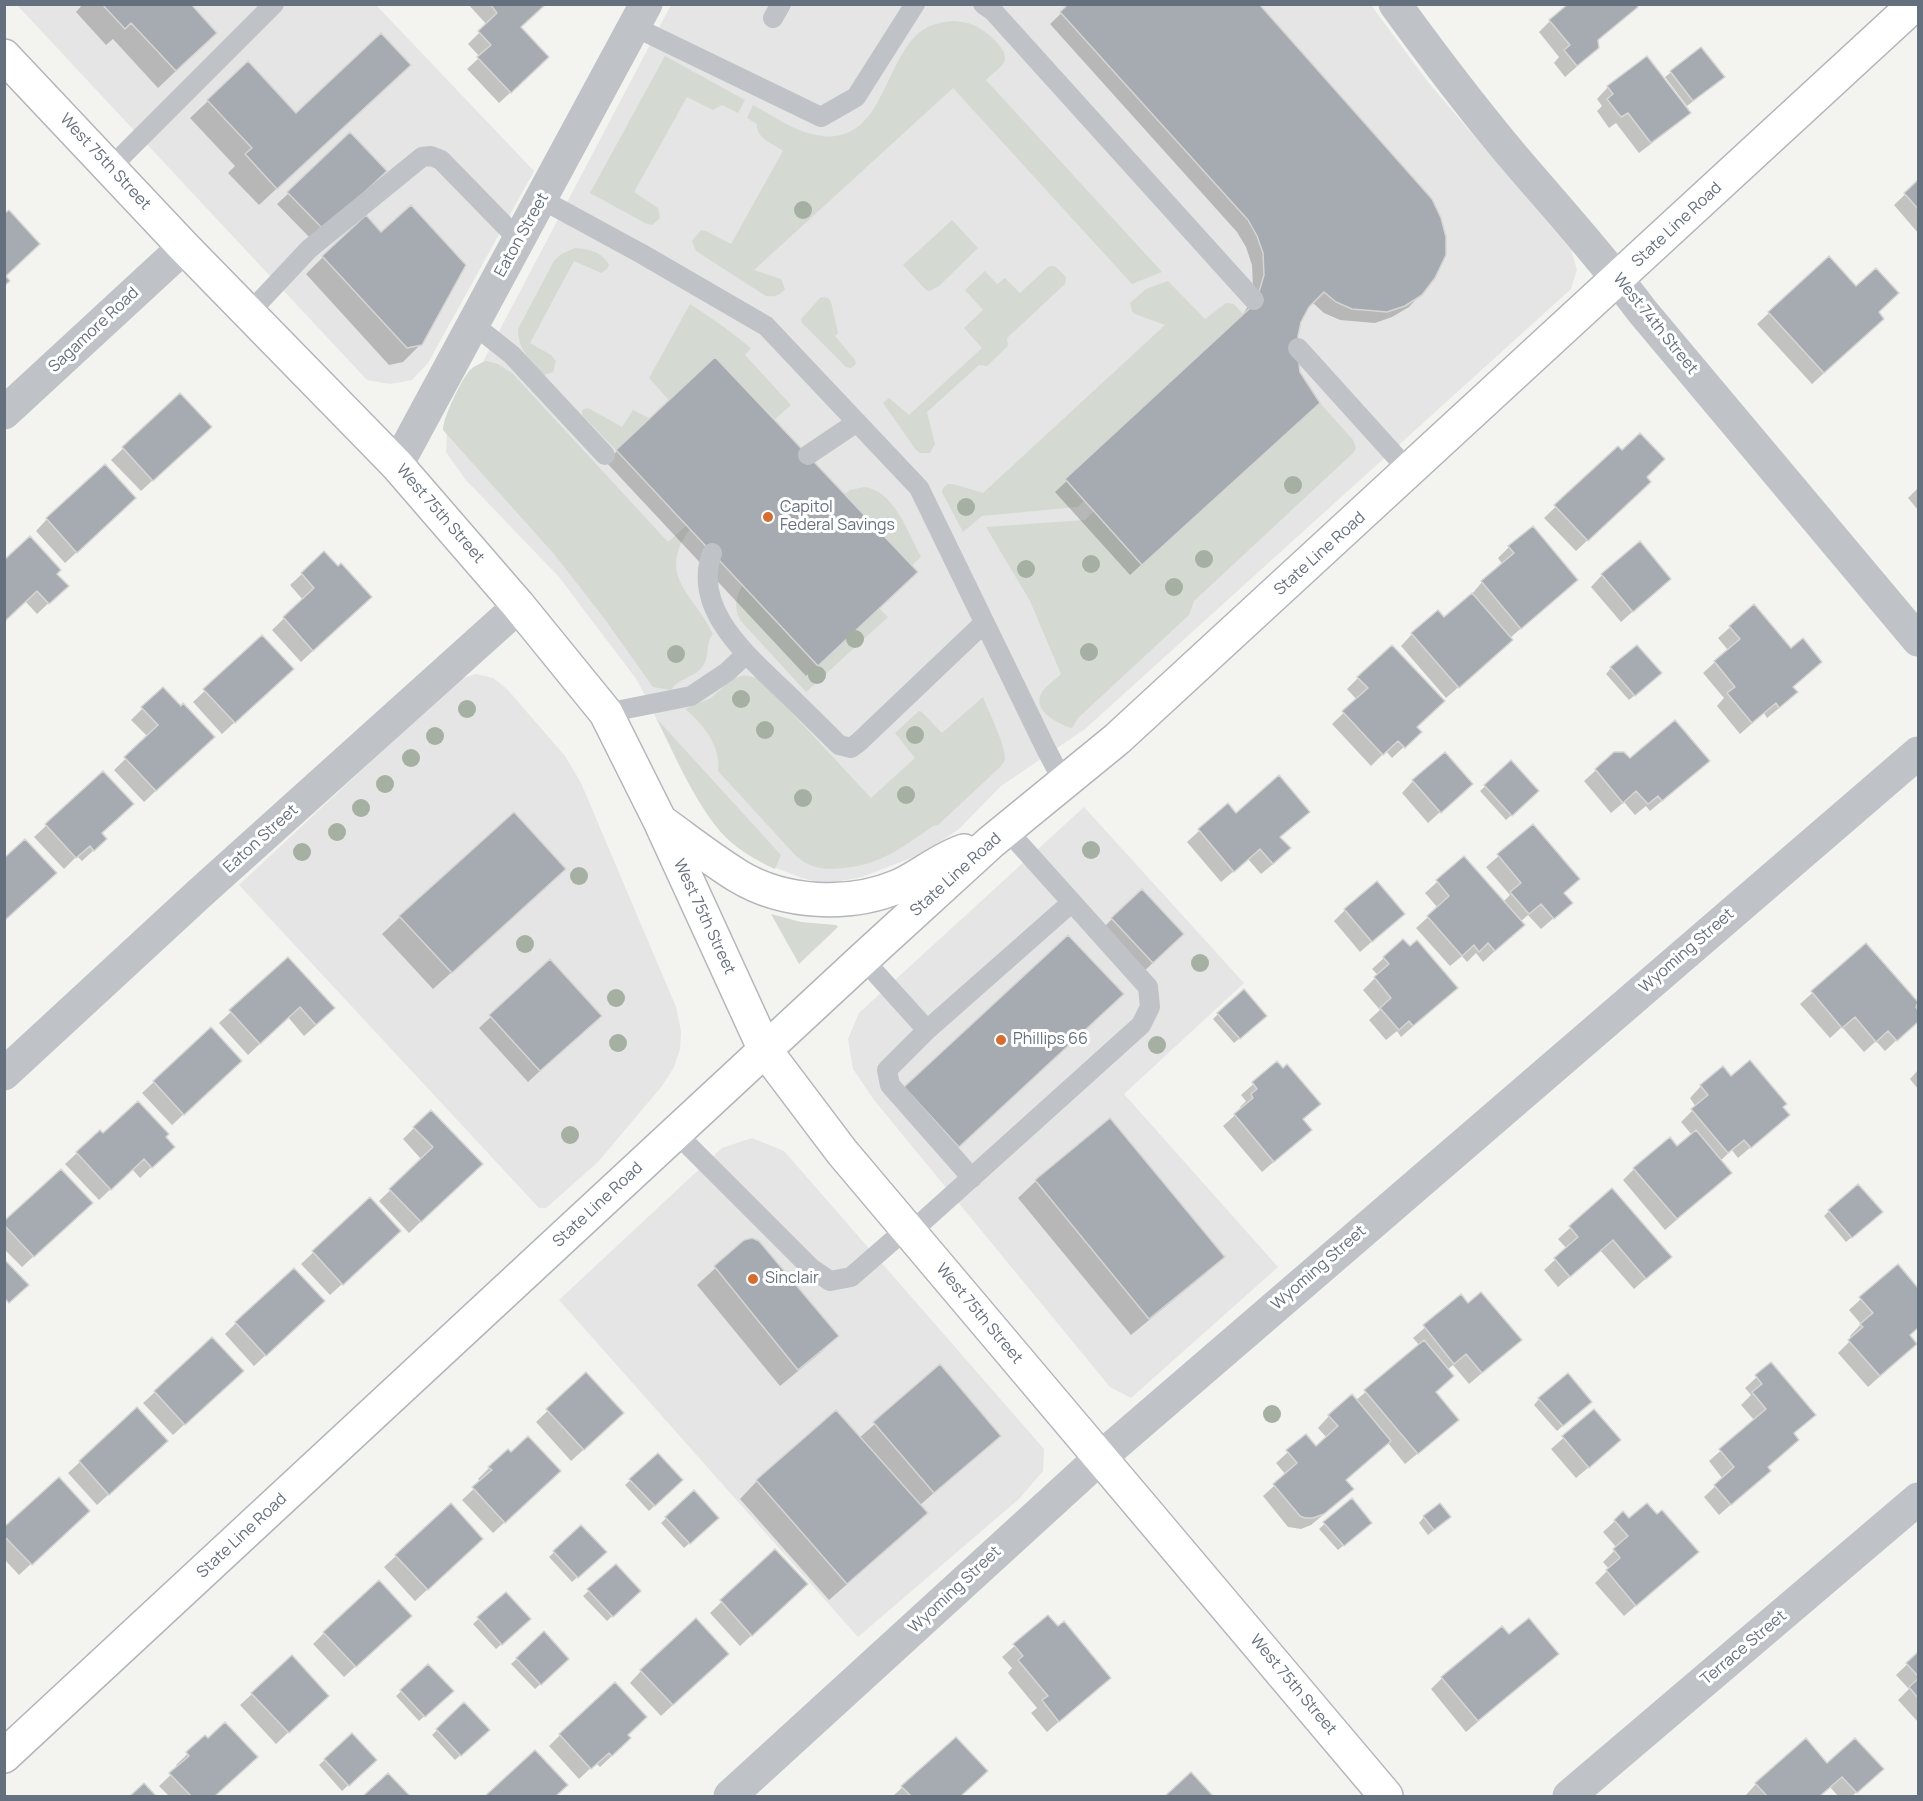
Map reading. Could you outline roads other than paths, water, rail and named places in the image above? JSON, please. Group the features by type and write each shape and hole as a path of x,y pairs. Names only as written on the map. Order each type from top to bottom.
{"main road":[{"name":"State Line Road","path":"4,1756 863,959 999,836 1117,739 1410,472 1594,299 1915,4"},
{"name":"West 75th Street","path":"4,56 184,247 397,465 519,606 606,713 660,821 765,1050 842,1152 1386,1797"},
{"path":"660,821 740,877 770,890 796,897 824,900 851,899 899,886 949,856 999,836"}],"street":[{"name":"West 74th Street","path":"1395,4 1436,61 1508,151 1618,279 1642,312 1918,640"},
{"name":"Eaton Street","path":"397,465 640,16"},
{"name":"Sagamore Road","path":"4,413 184,247"},
{"name":"Eaton Street","path":"4,1074 200,893 519,606"},
{"name":"Wyoming Street","path":"730,1797 1101,1457 1918,753"},
{"name":"Terrace Street","path":"1569,1797 1918,1499"}],"lane":[{"path":"110,168 274,4"},
{"path":"640,16 821,117 856,97 915,4"},
{"path":"983,4 993,11 1254,300"},
{"path":"249,314 309,249 422,157 431,156 441,160 519,240"},
{"path":"541,199 766,326 919,488 1064,783"},
{"path":"473,324 512,355 605,455"},
{"path":"1298,348 1410,472"},
{"path":"808,455 856,422"},
{"path":"712,553 708,565 709,587 712,603 720,621 746,654 839,745 851,748 860,742 984,623"},
{"path":"606,713 691,696 727,672 746,654"},
{"path":"676,1133 811,1268 830,1281 851,1277 972,1178 1141,1025 1150,1007 1148,987 1071,903 999,836"},
{"path":"972,1178 890,1085 887,1070 927,1030 1071,903"},
{"path":"863,959 927,1030"}],"place":[{"name":"Capitol Federal Savings","path":"768,517"},
{"name":"Phillips 66","path":"1001,1040"},
{"name":"Sinclair","path":"753,1279"}]}
